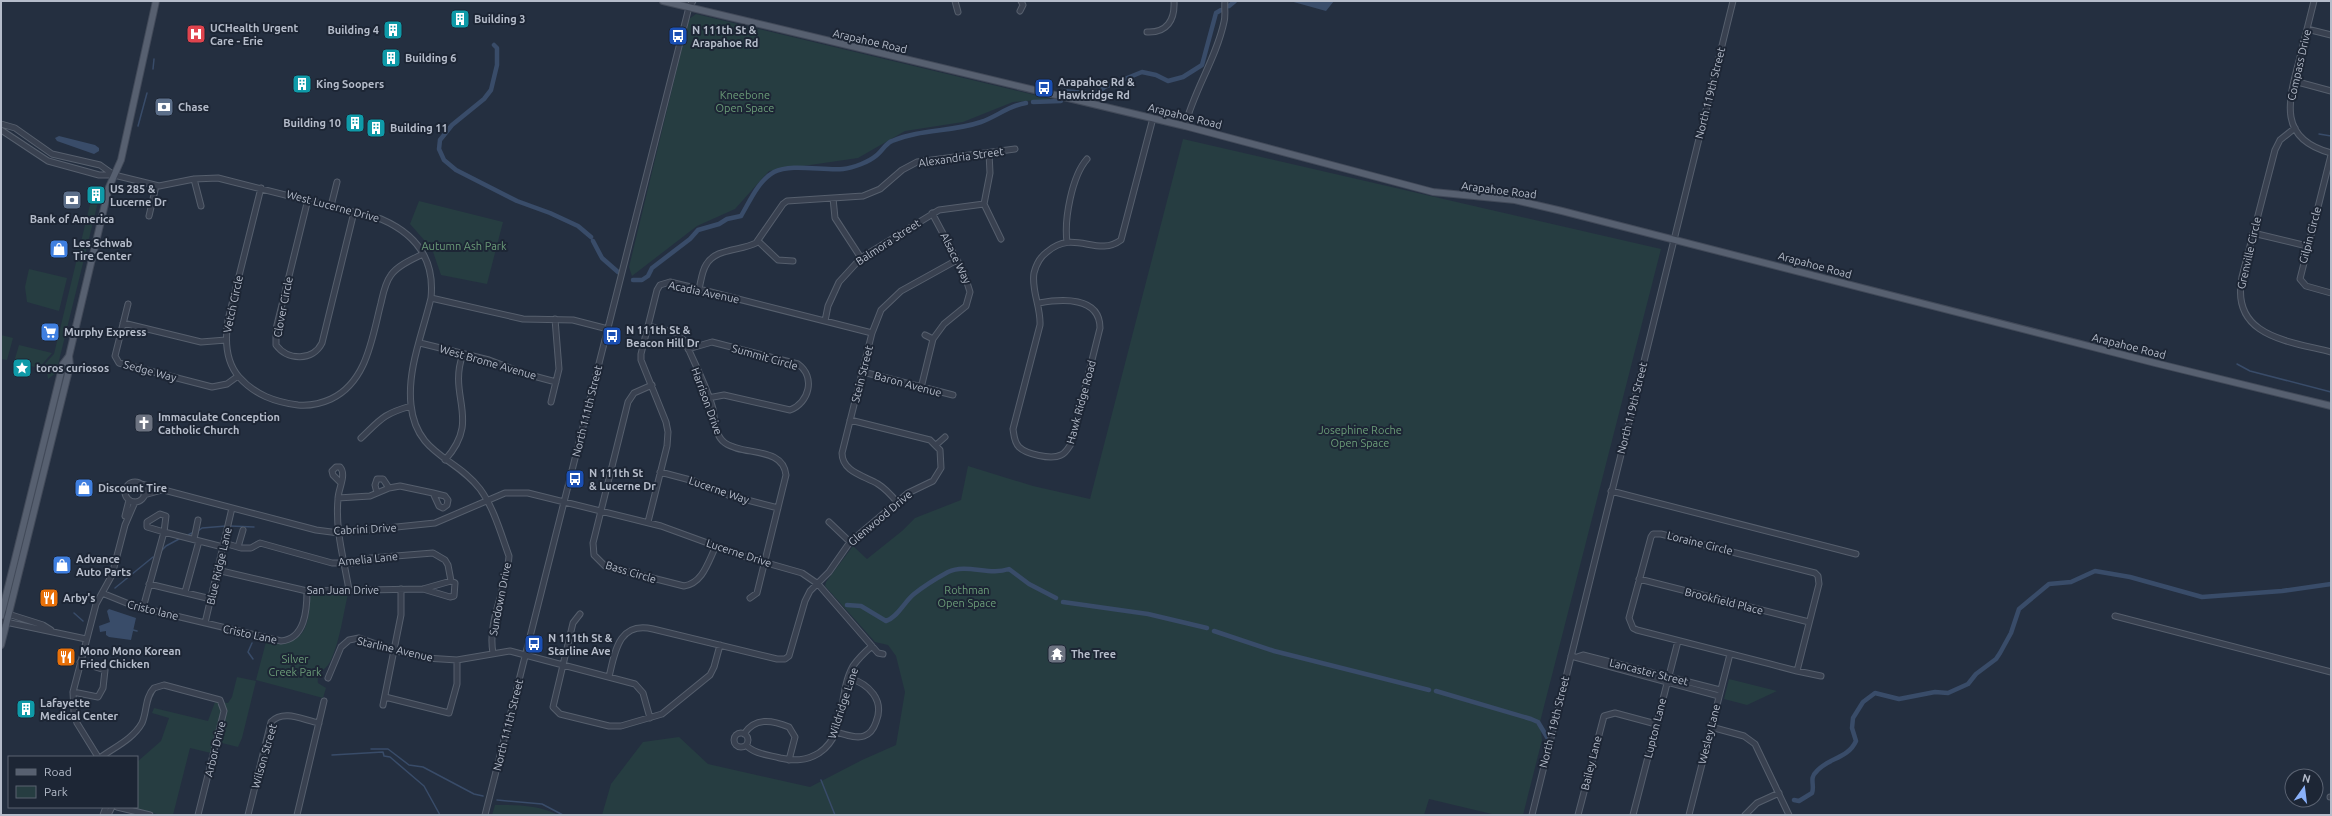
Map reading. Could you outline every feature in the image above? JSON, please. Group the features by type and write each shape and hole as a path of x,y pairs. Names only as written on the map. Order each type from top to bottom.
{"main road":[{"path":"1,613 62,371 69,356 109,187 121,160 156,1"},
{"name":"Arapahoe Road","path":"663,1 688,4 1153,118 1433,192 1522,202 1674,238 2177,369 2331,406"},
{"path":"1,645 4,622 9,614 70,366 69,356"}],"street":[{"name":"North 111th Street","path":"485,815 608,329 688,4 693,1"},
{"path":"955,1 958,12"},
{"path":"1020,11 1023,5 1021,1"},
{"path":"1147,32 1158,33 1164,29 1172,17 1174,1"},
{"path":"1185,126 1192,102 1222,31 1225,16 1225,1"},
{"name":"North 119th Street","path":"1532,815 1733,1"},
{"name":"Compass Drive","path":"2295,128 2289,110 2294,81 2314,1"},
{"path":"2307,28 2331,35"},
{"path":"2294,81 2331,91"},
{"name":"Hawk Ridge Road","path":"1039,303 1059,299 1076,302 1096,310 1100,318 1100,328 1071,444 1066,452 1055,457 1028,452 1019,447 1014,439 1014,429 1040,325 1039,303 1034,285 1034,274 1038,263 1050,249 1067,242 1079,242 1108,247 1121,240 1153,118"},
{"path":"1,124 16,128 52,154 100,165 114,175"},
{"path":"2295,128 2309,144 2331,154"},
{"name":"Grenville Circle","path":"2295,128 2280,140 2275,150 2253,232 2240,289 2241,302 2247,317 2256,327 2268,335 2331,352"},
{"path":"1,130 51,162 99,175 114,175"},
{"name":"Alexandria Street","path":"758,241 783,204 787,201 858,197 870,194 880,189 902,170 917,162 1015,149"},
{"path":"989,153 990,173 984,204 1002,239"},
{"name":"Gilpin Circle","path":"2331,154 2300,274 2301,282 2306,286 2331,293"},
{"path":"1067,242 1067,217 1080,167 1087,159"},
{"name":"West Lucerne Drive","path":"114,175 156,186 166,186 194,179 218,178 308,199 354,212 392,224 413,239 423,254 432,274 431,298 411,378 411,406 413,418 422,437 430,447 445,460"},
{"path":"194,179 201,206"},
{"path":"331,206 337,182"},
{"path":"149,216 156,186"},
{"name":"Vetch Circle","path":"261,188 228,320 226,340 229,356 238,376 261,395 286,404 313,405 322,403 343,392 355,379 367,358 389,278 397,268 423,254"},
{"path":"833,198 835,218 861,258"},
{"name":"Clover Circle","path":"308,199 276,328 276,345 284,353 302,358 307,357 318,350 322,343 354,212"},
{"name":"Balmora Street","path":"825,321 828,306 838,282 861,258 932,213 943,209 984,204"},
{"name":"Alsace Way","path":"921,388 933,338 944,324 961,312 969,299 969,283 932,213"},
{"path":"2253,232 2307,246"},
{"path":"699,289 705,266 713,256 750,246 758,241 778,260 793,261"},
{"name":"Stein Street","path":"897,502 878,484 844,464 842,453 850,420 872,333 881,310 891,298 900,291 957,260"},
{"name":"Acadia Avenue","path":"648,522 667,446 668,432 652,385 641,360 657,290 660,285 670,282 872,333"},
{"path":"431,298 523,319 573,320 608,329"},
{"name":"Sedge Way","path":"128,304 116,356 119,363 212,387 227,384 238,376"},
{"path":"551,402 556,382 559,358 555,319"},
{"path":"124,323 201,342 226,340"},
{"name":"Harrison Drive","path":"648,326 676,333 685,341 708,398 717,433 725,443 772,456 784,466 786,475 765,562 757,593 750,598"},
{"path":"925,335 933,338"},
{"name":"Summit Circle","path":"688,349 712,342 798,364 803,368 809,377 805,399 796,408 790,410 724,395 708,398"},
{"name":"West Brome Avenue","path":"420,343 463,354 556,382"},
{"path":"463,354 457,380 464,427 458,443 445,460 473,481 486,501"},
{"name":"Baron Avenue","path":"863,372 953,396"},
{"name":"Bass Circle","path":"652,385 634,393 628,402 600,511 593,550 597,560 605,566 679,585 690,585 701,577 716,546"},
{"path":"361,438 378,420 388,413 411,406"},
{"path":"850,420 930,440 936,445 945,437"},
{"name":"Glenwood Drive","path":"609,677 619,641 633,629 647,627 776,659 785,659 791,651 805,601 829,572 850,542 908,493 926,485 938,475 942,462 942,454 936,445"},
{"name":"Lucerne Way","path":"660,472 694,481 728,495 778,508"},
{"path":"377,493 375,485 377,479 383,478 389,488"},
{"path":"135,482 141,484 144,489 144,495 140,500 132,501 125,496 126,487 135,482"},
{"path":"342,482 338,498 339,533 349,590"},
{"name":"Cabrini Drive","path":"141,484 316,530 339,533 435,523 505,493 518,492 564,502"},
{"path":"338,498 362,497 389,488 407,487 433,493"},
{"name":"Cabrini Drive","path":"144,495 162,490"},
{"path":"1612,491 1856,554"},
{"path":"98,756 77,723 74,712 73,692 96,604 112,575 132,501"},
{"name":"Sundown Drive","path":"486,501 509,556 508,567 492,630 493,653"},
{"name":"Lucerne Drive","path":"564,502 648,522 716,546 802,573 818,584 878,653 883,654"},
{"name":"Blue Ridge Lane","path":"205,623 232,508"},
{"path":"185,592 196,540 198,520"},
{"path":"829,522 850,542"},
{"path":"238,547 243,530"},
{"name":"Amelia Lane","path":"149,584 164,532 196,540 238,547 251,548 260,543 312,558 344,563 372,558 434,553 440,556 448,565 450,581"},
{"name":"Loraine Circle","path":"1797,670 1819,584 1818,576 1815,573 1662,534 1653,534 1649,540 1629,618 1630,625 1637,630 1678,641 1821,676"},
{"name":"San Juan Drive","path":"217,570 307,591 423,589 450,581 455,583 456,588 454,596 442,596 423,589"},
{"name":"Brookfield Place","path":"1639,579 1809,622"},
{"path":"143,608 149,584 211,599"},
{"path":"383,705 401,616 401,589"},
{"name":"Cristo Lane","path":"205,623 274,640 287,640 293,637 301,628 307,606 307,591"},
{"name":"Cristo lane","path":"102,593 122,603 205,623"},
{"path":"1,613 9,614 43,625 52,631"},
{"path":"580,614 573,623 553,702 556,711 560,714 616,727 662,714 710,675 714,667 720,645"},
{"path":"2115,616 2331,672"},
{"path":"4,622 41,631 52,631 86,639"},
{"name":"Starline Avenue","path":"328,678 342,647 349,640 359,638 393,650 426,658 457,660 510,651 630,682 640,688 650,718"},
{"name":"Lupton Lane","path":"1634,815 1678,641"},
{"name":"Wildridge Lane","path":"789,760 795,737 789,727 767,720 761,721 748,727 744,734 738,734 734,739 740,747 746,745 758,752 789,760 803,760 815,755 830,743 836,732 853,667 872,646"},
{"name":"Wesley Lane","path":"1689,815 1730,654"},
{"name":"Lancaster Street","path":"1571,656 1577,657 1583,655 1668,680 1720,693"},
{"path":"385,697 449,713 457,684 457,660"},
{"path":"73,692 98,697 103,688 105,670 80,662"},
{"path":"836,732 854,736 864,736 870,732 877,720 879,705 876,697 862,682 849,678"},
{"name":"Arbor Drive","path":"100,756 137,731 142,722 149,696 154,688 164,685 220,700 224,711 198,815"},
{"path":"297,815 324,701"},
{"name":"Bailey Lane","path":"1578,815 1602,720 1607,713 1615,713 1656,724"},
{"name":"Wilson Street","path":"248,815 271,722 284,715 319,723"},
{"path":"1711,727 1744,736 1755,744 1789,815"},
{"path":"744,734 748,739 746,745"},
{"path":"1746,815 1757,803 1779,793"},
{"path":"121,808 150,815"}],"green space":[{"name":"Kneebone Open Space","path":"696,14 1052,99 1013,102 963,122 905,131 858,158 769,171 735,209 697,226 632,276 629,267 689,19"},
{"name":"Josephine Roche Open Space","path":"1183,139 1661,249 1540,722 1542,740 1523,815 1496,815 1429,799 1424,815 602,815 611,784 643,742 679,737 708,764 810,787 862,760 896,745 905,692 896,656 888,645 875,642 825,586 826,582 853,546 867,559 902,531 915,518 961,500 968,466 1033,486 1090,499"},
{"path":"93,192 98,193 95,197 99,198 56,373 48,379 47,373 40,369 54,354"},
{"name":"Autumn Ash Park","path":"419,201 503,222 487,284 441,275 432,249 410,224"},
{"path":"29,269 67,278 59,311 27,302 25,287"},
{"path":"1,335 13,338 7,360 1,359"},
{"path":"19,345 52,353 39,368 14,362"},
{"name":"Silver Creek Park","path":"312,594 348,594 334,652 329,663 320,673 318,679 318,683 326,688 323,698 256,680 266,642 283,643 296,639 305,629"},
{"path":"237,677 256,681 242,738 238,747 214,741 211,753 190,748 173,815 161,815 132,808 138,808 138,761 161,741 169,718 152,713 154,708 208,721 215,702 228,703 232,697"},
{"path":"1729,679 1777,691 1747,705 1724,699"},
{"path":"495,805 535,807 558,815 492,815"}],"water":[{"path":"1290,1 1334,1 1326,11"},
{"path":"59,136 95,145 99,148 99,151 94,154 57,141 55,138"},
{"path":"109,609 136,618 131,640 109,637 106,635 106,631 100,632 99,626 110,622 107,611"}],"waterway":[{"path":"1229,6 1235,1"},
{"path":"1062,94 1064,91 1095,94 1105,87 1142,72 1156,75 1168,81 1183,77 1202,65 1216,13 1221,10"},
{"path":"494,45 497,48 497,65 491,90 484,99 452,125 440,140 439,149 444,160 456,170 517,201 550,213 578,226 591,237"},
{"path":"153,69 154,59"},
{"path":"138,126 147,93"},
{"path":"1033,102 1061,101"},
{"path":"633,280 642,280 648,276 652,268 690,239 698,230 719,224 727,219 741,216 759,186 774,172 789,168 843,169 851,167 874,158 888,143 892,141 914,134 959,128 981,122 1014,106 1026,103"},
{"path":"2319,134 2331,136"},
{"path":"593,241 602,258 618,272"},
{"path":"2237,364 2250,371 2331,392"},
{"path":"198,531 202,528 226,526"},
{"path":"230,526 254,527"},
{"path":"188,535 192,533"},
{"path":"160,552 166,546 179,539"},
{"path":"115,588 153,557"},
{"path":"847,605 861,606 886,621 894,616 910,597 926,585 948,572 963,569 994,571 1009,569 1029,584 1056,598"},
{"path":"1794,800 1799,801 1812,793 1812,779 1814,774 1821,767 1843,755 1852,747 1856,741 1852,728 1853,718 1863,702 1875,693 1899,699 1935,692 1948,693 1968,684 1976,674 1996,659 2011,633 2019,609 2049,584 2071,582 2095,571 2130,577 2202,597 2282,591 2331,584"},
{"path":"1063,602 1148,614 1207,628"},
{"path":"74,613 83,621"},
{"path":"133,630 137,631"},
{"path":"1214,631 1274,651 1429,690"},
{"path":"252,643 248,652 253,659"},
{"path":"1436,691 1531,719 1538,722 1547,737"},
{"path":"371,749 388,749 409,765 423,767 474,794 483,796"},
{"path":"332,755 383,752 384,756 390,757 424,786 440,815"},
{"path":"821,780 835,815"},
{"path":"497,800 542,804 563,815"}],"place":[{"name":"Building 3","path":"460,19"},
{"name":"Building 4","path":"393,30"},
{"name":"UCHealth Urgent Care - Erie","path":"196,34"},
{"name":"N 111th St & Arapahoe Rd","path":"678,36"},
{"name":"Building 6","path":"391,58"},
{"name":"King Soopers","path":"302,84"},
{"name":"Arapahoe Rd & Hawkridge Rd","path":"1044,88"},
{"name":"Chase","path":"164,107"},
{"name":"Building 10","path":"355,123"},
{"name":"Building 11","path":"376,128"},
{"name":"US 285 & Lucerne Dr","path":"96,195"},
{"name":"Bank of America","path":"72,200"},
{"name":"Les Schwab Tire Center","path":"59,249"},
{"name":"Murphy Express","path":"50,332"},
{"name":"N 111th St & Beacon Hill Dr","path":"612,336"},
{"name":"toros curiosos","path":"22,368"},
{"name":"Immaculate Conception Catholic Church","path":"144,423"},
{"name":"N 111th St & Lucerne Dr","path":"575,479"},
{"name":"Discount Tire","path":"84,488"},
{"name":"Advance Auto Parts","path":"62,565"},
{"name":"Arby's","path":"49,598"},
{"name":"N 111th St & Starline Ave","path":"534,644"},
{"name":"The Tree","path":"1057,654"},
{"name":"Mono Mono Korean Fried Chicken","path":"66,657"},
{"name":"Lafayette Medical Center","path":"26,709"}],"park label":[{"name":"Rothman Open Space","path":"967,596"}]}
